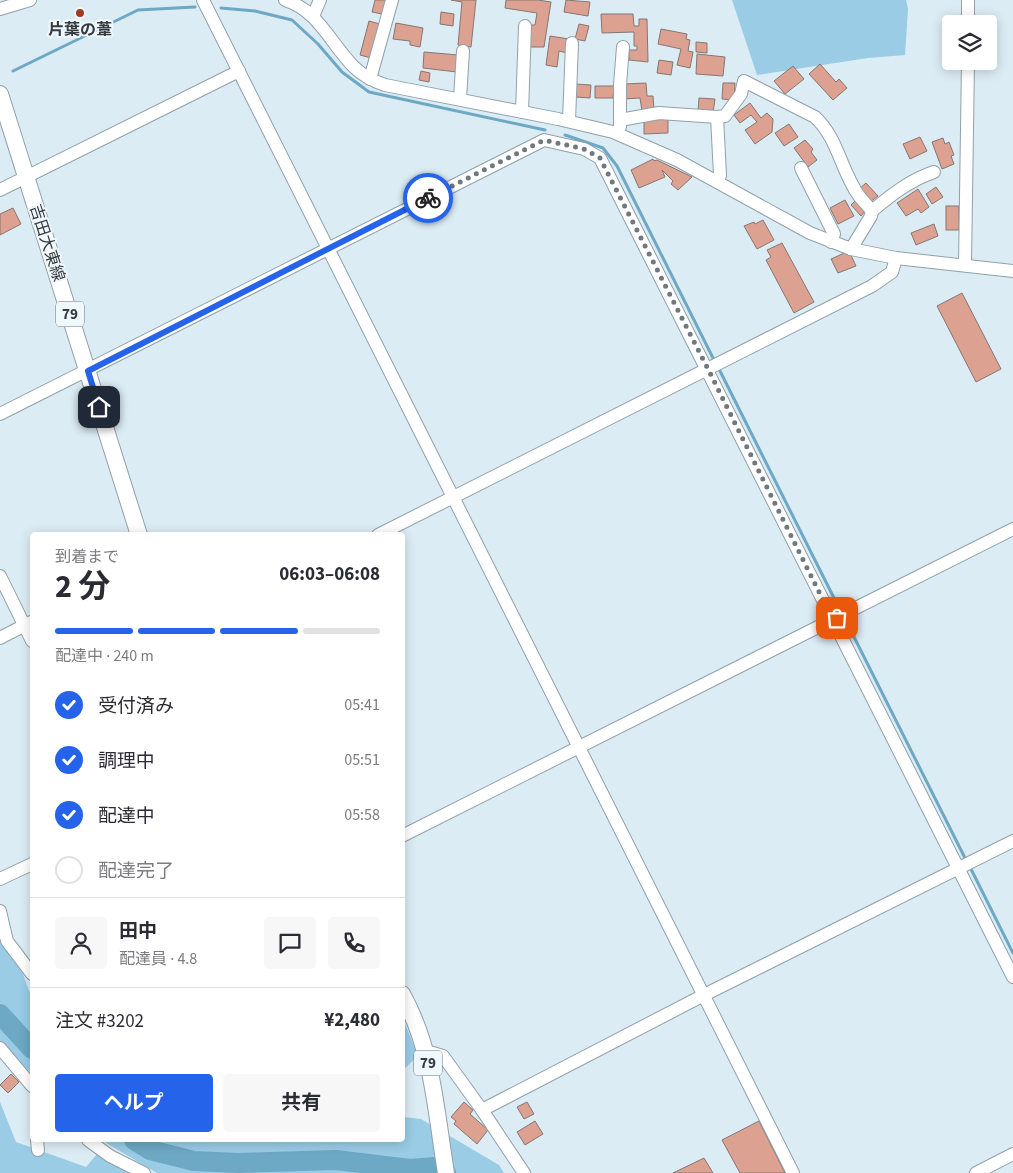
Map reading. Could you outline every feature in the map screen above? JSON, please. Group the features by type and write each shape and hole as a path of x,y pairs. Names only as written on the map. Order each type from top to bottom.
{"main road":[{"name":"吉田大東線","path":"0,94 138,532"},
{"name":"79","path":"405,999 412,1012 426,1051 446,1173"}],"street":[{"path":"0,9 30,0"},
{"path":"203,0 793,1173"},
{"path":"285,0 296,3 313,16 355,67 370,79 384,85 564,120 618,134 677,160 810,233 851,249 896,258 1013,271"},
{"path":"313,16 320,0"},
{"path":"370,79 392,0"},
{"path":"968,0 968,15"},
{"path":"522,112 525,26"},
{"path":"552,142 564,120 572,43"},
{"path":"618,134 623,47"},
{"path":"460,99 463,51"},
{"path":"966,265 968,70"},
{"path":"0,190 240,71"},
{"path":"620,120 659,113 725,116 741,94 744,81 815,117 823,125 858,195 872,211"},
{"path":"717,117 720,175 718,182"},
{"path":"0,414 544,140 584,149 600,158 714,366 835,619 961,868 1013,977"},
{"path":"801,168 834,234 831,242"},
{"path":"851,249 872,211 894,192 917,178 934,172"},
{"path":"384,532 884,279 892,272 896,258"},
{"path":"405,834 1013,529"},
{"path":"0,576 29,624 0,638"},
{"path":"482,1110 704,995 1013,841"},
{"path":"0,880 30,865"},
{"path":"0,910 8,941 30,971"},
{"path":"0,1048 30,1084"},
{"path":"426,1051 443,1056 524,1173"},
{"path":"0,1066 14,1064"},
{"path":"91,1142 110,1156 144,1173"},
{"path":"976,1173 1013,1154"}],"shaded area":[{"path":"732,0 906,0 908,9 905,55 868,58 757,75"},
{"path":"0,909 30,992 30,1072 0,1042"},
{"path":"405,1024 418,1056 405,1068"},
{"path":"0,1102 16,1142 86,1167 98,1153 128,1173 0,1173"},
{"path":"405,1117 421,1119 499,1165 504,1173 157,1173 104,1142 405,1142"}],"building":[{"path":"375,0 390,0 387,15 372,12"},
{"path":"451,0 476,0 471,47 458,45 462,2"},
{"path":"506,0 551,2 544,47 529,47 531,25 535,25 537,13 505,8"},
{"path":"566,0 590,2 588,16 564,12"},
{"path":"441,12 454,14 453,26 440,24"},
{"path":"601,14 633,14 634,26 639,26 639,19 647,19 648,62 629,60 629,50 637,50 637,46 634,46 634,32 602,33"},
{"path":"369,21 380,24 371,58 360,55"},
{"path":"396,23 423,28 420,47 410,45 410,41 393,39"},
{"path":"579,24 589,26 585,41 575,39"},
{"path":"661,29 687,34 686,39 690,40 688,51 693,52 690,68 677,65 681,49 658,44"},
{"path":"550,36 569,39 567,53 559,51 557,67 546,65"},
{"path":"696,42 707,43 707,53 696,52"},
{"path":"424,52 458,55 457,72 423,68"},
{"path":"697,54 725,57 723,76 696,74"},
{"path":"659,60 673,62 671,75 657,73"},
{"path":"820,64 836,82 839,79 847,88 833,100 809,74"},
{"path":"793,66 804,79 785,94 774,81"},
{"path":"421,71 430,73 429,82 419,80"},
{"path":"646,83 647,96 653,96 654,110 642,111 640,98 624,99 624,84"},
{"path":"723,83 735,83 734,100 722,99"},
{"path":"575,84 591,85 590,98 575,97"},
{"path":"595,86 614,86 613,98 595,98"},
{"path":"699,98 715,99 713,113 698,111"},
{"path":"750,103 761,118 767,113 773,119 772,132 755,144 745,130 757,122 751,115 740,123 734,115"},
{"path":"668,116 668,133 644,134 644,117"},
{"path":"789,124 798,137 784,146 775,133"},
{"path":"920,137 927,151 910,159 903,144"},
{"path":"943,138 945,144 949,142 954,155 951,156 954,164 942,169 932,142"},
{"path":"805,140 813,149 811,152 817,160 808,167 794,148"},
{"path":"653,159 692,177 678,190 671,184 673,181 662,170 665,177 639,188 631,170"},
{"path":"866,183 878,196 870,202 859,189"},
{"path":"936,187 943,197 932,204 926,194"},
{"path":"918,189 929,207 921,213 918,209 906,216 897,203"},
{"path":"845,200 854,216 838,224 830,208"},
{"path":"856,200 866,210 861,216 851,205"},
{"path":"946,206 959,206 959,230 946,230"},
{"path":"13,208 21,224 0,235 0,214"},
{"path":"763,220 774,240 757,249 744,226"},
{"path":"934,224 938,236 916,245 911,233"},
{"path":"782,243 814,302 794,313 766,260 771,257 767,250"},
{"path":"849,251 856,266 838,273 831,259"},
{"path":"962,293 1001,369 976,382 937,306"},
{"path":"11,1074 19,1082 8,1093 0,1085"},
{"path":"464,1102 473,1110 470,1114 488,1130 477,1144 454,1124 456,1121 451,1117"},
{"path":"527,1102 534,1114 524,1119 517,1107"},
{"path":"535,1121 543,1134 525,1145 517,1132"},
{"path":"759,1121 785,1173 740,1173 722,1140"},
{"path":"704,1158 713,1173 673,1173"}],"waterway":[{"path":"13,71 138,10 195,7"},
{"path":"221,8 255,11 292,20 318,44 342,72 369,92 545,130"},
{"path":"565,135 603,148 617,166 715,362"},
{"path":"718,367 841,612"},
{"path":"844,617 966,860"},
{"path":"969,865 1013,953"},
{"path":"0,1014 30,1047"},
{"path":"137,1142 150,1150 194,1161 238,1163 336,1160 410,1169 435,1167 446,1173"}],"way so far":[{"path":"428,198 544,140 584,149 600,158 833,620 837,618"}],"place":[{"name":"片葉の葦","path":"80,13"}],"route":[{"path":"99,407 88,371 428,198"}]}
